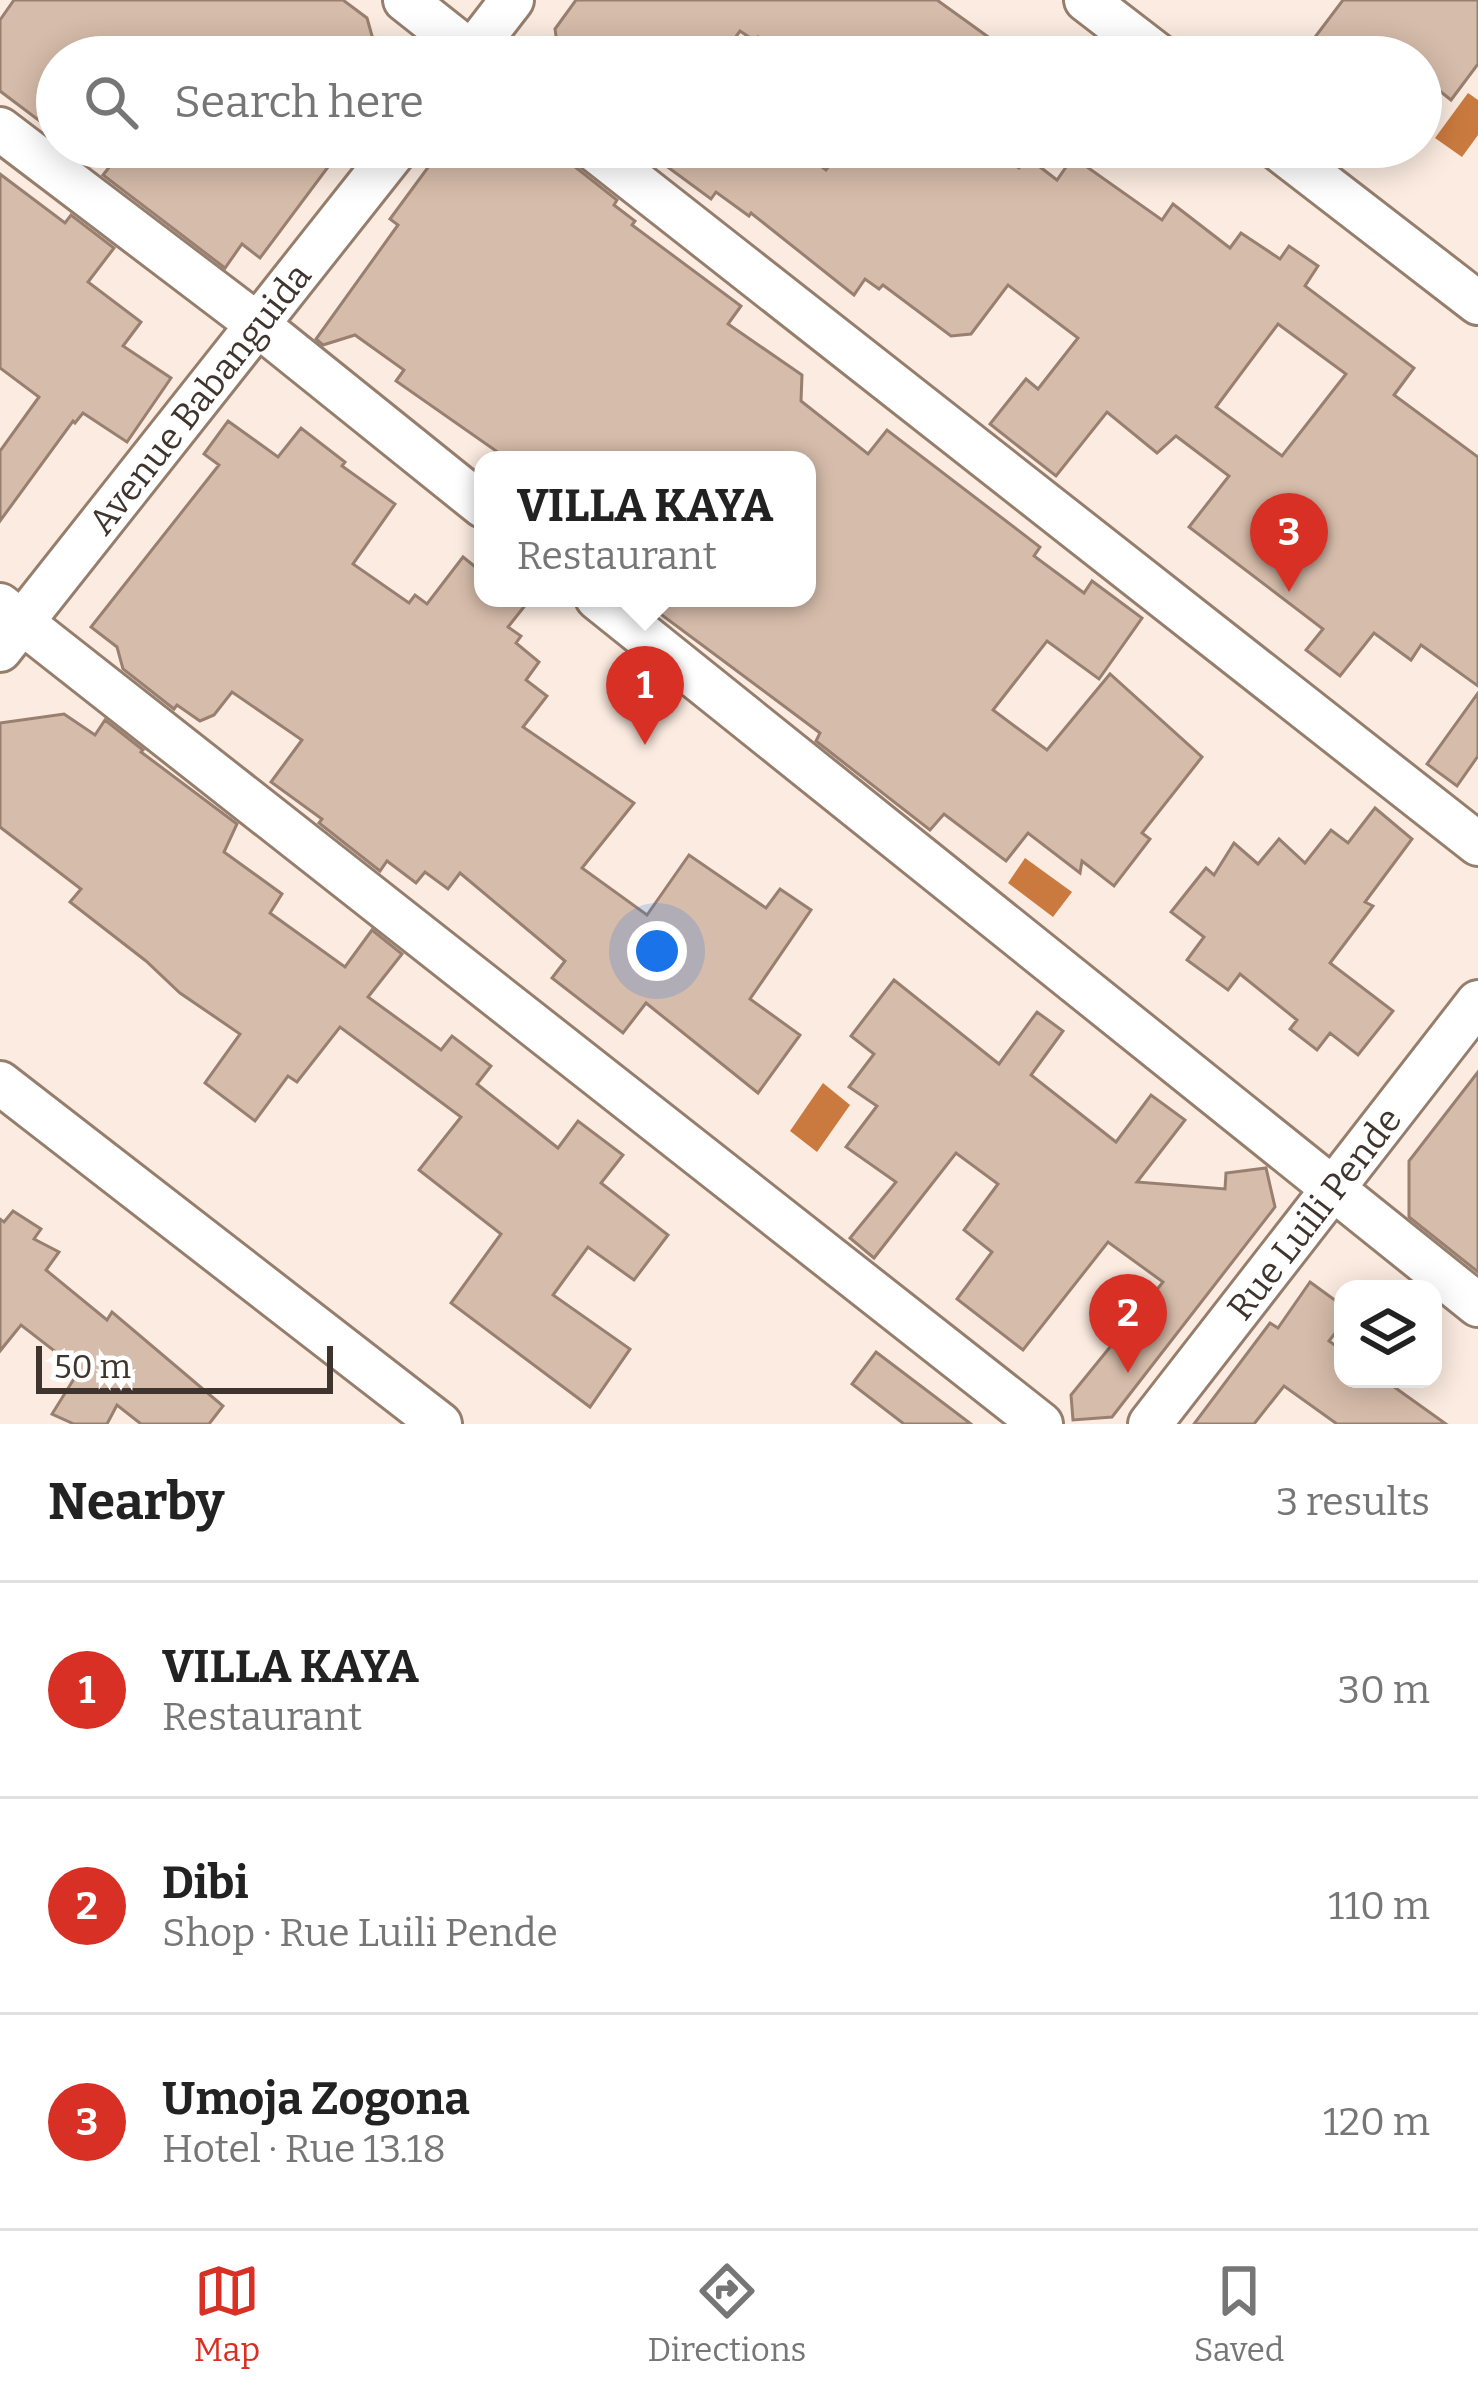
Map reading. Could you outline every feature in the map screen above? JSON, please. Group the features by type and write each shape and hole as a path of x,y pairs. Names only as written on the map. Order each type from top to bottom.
{"street":[{"path":"405,0 448,36"},
{"path":"486,36 512,0"},
{"path":"1086,0 1133,36"},
{"path":"0,129 36,156"},
{"path":"51,168 258,325 474,499"},
{"name":"Avenue Babanguida","path":"7,625 258,325 381,168"},
{"path":"618,168 1478,844"},
{"path":"1303,168 1478,303"},
{"path":"608,607 1478,1305"},
{"path":"7,625 1041,1424"},
{"name":"Rue Luili Pende","path":"1150,1424 1478,1002"},
{"path":"0,1083 440,1424"}],"shaded area":[{"path":"1468,93 1478,100 1478,135 1462,157 1442,143 1442,128"},
{"path":"1025,858 1072,892 1053,917 1008,883"},
{"path":"823,1083 850,1105 817,1152 790,1131"}],"building":[{"path":"14,0 343,0 367,18 372,36 36,36 36,118 0,91 0,20"},
{"path":"576,0 937,0 987,36 748,36 740,31 736,36 556,36 555,29"},
{"path":"1343,0 1478,0 1478,64 1451,100 1442,93 1442,36 1316,36"},
{"path":"108,168 327,168 260,258 242,244 225,268 103,175"},
{"path":"428,168 577,168 617,200 614,205 635,221 632,225 741,306 728,324 802,375 801,401 868,454 887,430 1040,547 1034,556 1084,593 1092,581 1142,618 1099,679 1047,641 993,710 1047,750 1110,674 1202,757 1142,833 1150,839 1114,886 1082,861 1080,873 1028,833 1006,861 944,814 930,830 816,741 820,733 651,607 816,607 816,451 496,451 396,381 404,370 355,335 323,345 316,339 398,225 390,219"},
{"path":"669,168 1041,168 1057,180 1065,168 1089,168 1162,220 1173,204 1230,248 1241,233 1280,259 1289,246 1318,266 1305,286 1414,368 1394,395 1478,457 1478,686 1421,645 1411,660 1374,633 1340,676 1306,650 1323,629 1189,527 1229,476 1176,436 1157,453 1107,412 1056,476 990,424 1026,379 1038,389 1078,338 1008,285 971,334 951,336 883,285 879,289 865,279 854,295 751,213 749,216 716,192 711,199","holes":["1278,324 1346,374 1282,456 1216,407"]},
{"path":"0,174 65,223 71,215 114,248 88,282 141,322 123,346 171,378 127,442 83,413 73,421 0,521 0,451 39,397 0,368"},
{"path":"228,421 278,457 301,428 345,462 342,466 395,504 353,564 409,603 415,595 427,604 463,557 474,566 474,607 524,607 508,627 521,636 516,643 539,662 526,680 547,696 523,727 634,803 582,868 647,915 689,855 766,908 780,889 811,910 750,999 800,1035 758,1093 646,1003 623,1033 552,978 565,961 460,873 448,889 425,872 416,883 387,861 380,871 271,782 302,740 232,692 214,715 200,721 177,705 174,709 123,669 117,647 91,627 219,465 204,454"},
{"path":"1478,693 1478,756 1457,786 1427,764"},
{"path":"64,714 95,735 105,720 237,824 224,852 282,894 270,913 345,967 372,930 402,954 368,997 441,1050 452,1036 491,1066 477,1084 558,1148 578,1121 623,1155 601,1183 668,1235 634,1280 588,1247 553,1295 630,1349 590,1407 451,1303 501,1234 419,1170 461,1117 340,1027 297,1082 288,1076 255,1121 205,1083 240,1034 180,993 70,902 81,889 0,827 0,723"},
{"path":"1375,808 1412,839 1365,902 1373,906 1330,963 1393,1011 1358,1055 1330,1033 1317,1050 1290,1029 1297,1020 1240,974 1228,990 1187,960 1204,937 1171,912 1206,868 1214,875 1234,843 1258,864 1279,839 1305,863 1331,830 1348,843"},
{"path":"894,980 999,1064 1037,1012 1063,1031 1031,1075 1116,1142 1151,1095 1185,1120 1137,1182 1225,1189 1226,1173 1266,1168 1275,1207 1112,1417 1073,1420 1071,1395 1163,1282 1108,1242 1023,1350 957,1299 992,1252 964,1230 998,1184 956,1153 874,1258 850,1238 896,1182 846,1147 877,1106 849,1087 874,1054 851,1036"},
{"path":"1478,1072 1478,1272 1409,1217 1409,1161"},
{"path":"13,1211 41,1229 34,1239 59,1252 46,1270 107,1320 112,1312 223,1406 209,1424 141,1424 117,1405 107,1424 74,1424 52,1414 77,1374 74,1366 21,1325 0,1351 0,1219 4,1222"},
{"path":"1310,1282 1334,1299 1334,1335 1329,1341 1334,1345 1334,1388 1396,1388 1446,1424 1337,1424 1284,1386 1254,1424 1194,1424 1270,1323 1278,1328"},
{"path":"876,1352 971,1424 904,1424 852,1384"}],"place":[{"name":"Umoja Zogona","path":"1289,592"},
{"name":"VILLA KAYA","path":"645,745"},
{"name":"Dibi","path":"1128,1373"}]}
